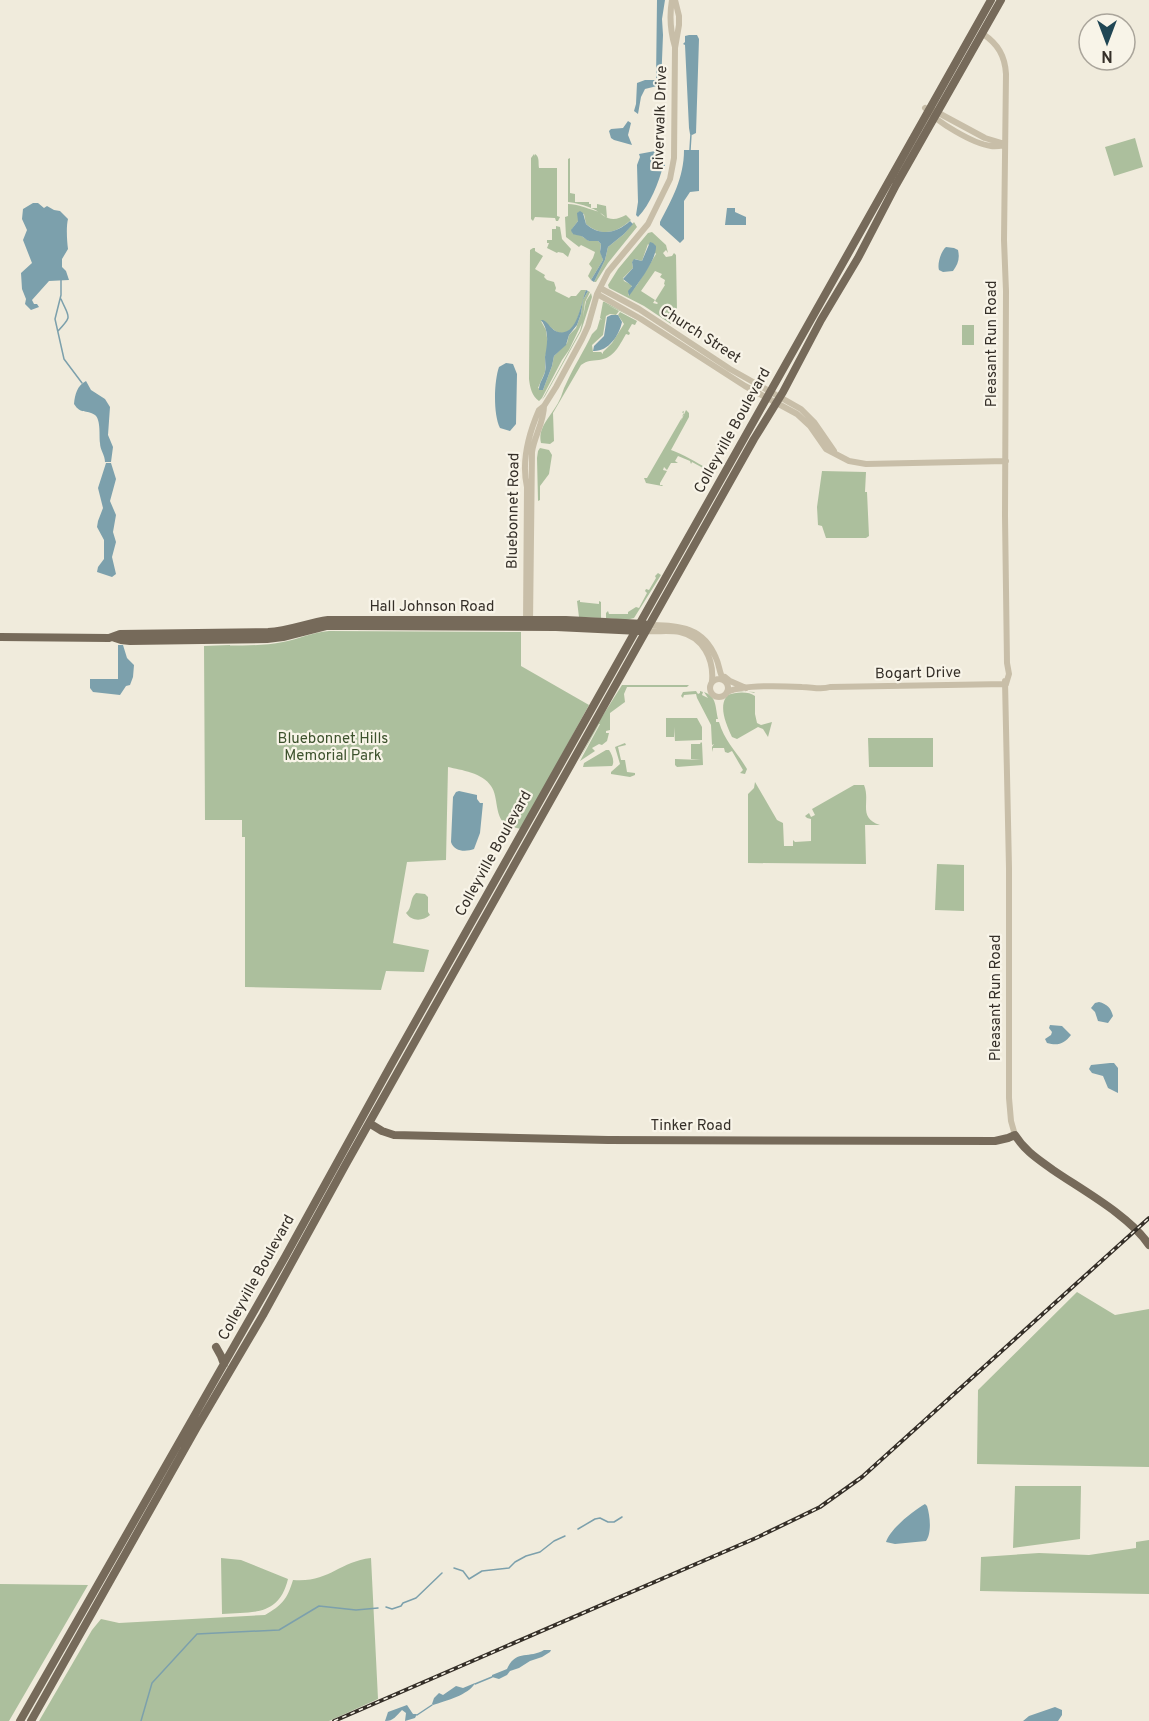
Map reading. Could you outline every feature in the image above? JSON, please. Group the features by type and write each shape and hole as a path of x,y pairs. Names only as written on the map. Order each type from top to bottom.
{"main road":[{"name":"Colleyville Boulevard","path":"20,1721 54,1671 263,1315 873,230 929,110 991,0"},
{"name":"Colleyville Boulevard","path":"31,1721 54,1671 419,1014 866,223 937,116 1001,0"},
{"path":"866,223 873,230"},
{"name":"Hall Johnson Road","path":"0,637 112,637 120,634 282,632 328,620 528,624 556,627 638,627"},
{"path":"556,627 571,624 576,620"},
{"name":"Hall Johnson Road","path":"528,624 576,620 648,628"},
{"path":"536,807 544,812"},
{"path":"419,1014 429,1017"},
{"name":"Tinker Road","path":"369,1123 394,1135 608,1140 995,1141 1015,1135"},
{"path":"1015,1135 1031,1154 1126,1220 1147,1239"},
{"path":"216,1347 224,1364"}],"street":[{"name":"Riverwalk Drive","path":"544,406 582,339 599,291 609,272 648,224 670,179 674,159 675,48 669,15 674,0"},
{"name":"Pleasant Run Road","path":"983,34 997,45 1006,64 1004,240 1007,663 1005,674 1009,1098 1015,1135"},
{"path":"929,110 937,116 1005,145"},
{"name":"Church Street","path":"599,291 639,309 673,331 709,359"},
{"name":"Church Street","path":"599,291 669,338 778,400 801,409 822,445 849,461 866,464 1006,461"},
{"path":"669,338 673,331"},
{"name":"Bluebonnet Road","path":"528,624 530,444 544,412 544,406"},
{"name":"Hall Johnson Road","path":"648,628 680,626 707,643 719,665 720,676 726,682"},
{"path":"712,655 712,681 709,688 712,695 720,697 727,692 726,682 717,679 712,681"},
{"path":"719,665 728,680 746,688"},
{"name":"Bogart Drive","path":"726,682 746,688"},
{"name":"Bogart Drive","path":"727,692 746,688 819,685 830,687 1006,684"}],"green space":[{"path":"1135,138 1143,167 1114,176 1105,147"},
{"path":"534,154 534,156 537,155 539,168 557,168 557,216 560,217 558,221 555,218 535,217 533,221 531,219 531,158"},
{"path":"570,158 570,193 575,194 575,202 589,202 591,208 597,208 597,204 606,206 607,218 589,207 568,202 568,159"},
{"path":"568,204 597,211 609,219 626,215 631,220 620,228 604,232 586,224 584,214 578,212 578,221 572,233 601,244 603,260 591,280 588,276 592,268 589,264 595,252 581,245 579,247 566,237 565,217 568,216"},
{"path":"634,222 637,227 594,282 605,260 608,247"},
{"path":"556,226 560,227 562,239 571,249 568,257 547,248 549,243 547,240 552,240 552,229 556,229"},
{"path":"652,232 666,245 668,253 666,250 663,253 666,257 674,253 676,255 677,314 673,314 670,319 671,324 644,306 609,288 608,285 618,269 648,233","holes":["648,244 656,254 628,296 632,285 623,278 633,268 632,262 635,259 642,261","655,271 662,274 660,277 665,280 665,285 655,301 657,304 653,303 655,300 641,291"]},
{"path":"533,248 543,256 535,269 545,275 547,280 554,282 555,291 569,298 576,296 581,290 586,290 576,323 567,332 558,333 541,321 546,330 548,345 545,372 538,388 543,390 554,356 567,343 569,335 576,328 583,300 588,291 590,292 585,302 583,317 586,301 591,293 592,297 581,331 542,400 580,331 582,323 539,401 532,392 529,379 530,250"},
{"path":"603,301 636,319 606,304 619,311 616,315 606,316 603,335 592,345 593,352 603,354 612,343 624,324 618,315 620,312 637,321 628,331 629,335 626,334 609,357 588,361 581,365 553,413 554,441 550,444 541,443 543,426 560,399 600,319 602,320 600,318"},
{"path":"962,325 974,325 974,345 962,345"},
{"path":"686,410 689,413 671,450 694,461 708,471 704,473 703,468 678,456 675,461 678,463 671,463 667,470 664,467 663,470 667,471 660,483 662,486 646,483 644,478 647,478 682,417 681,421"},
{"path":"540,448 549,450 552,455 549,474 540,486 540,500 538,501 537,458"},
{"path":"822,471 866,472 865,492 867,492 869,536 866,538 826,538 822,526 818,525 817,507"},
{"path":"658,573 661,575 634,618 626,620 606,618 608,611 609,614 628,614 636,607 639,608 647,593 646,589 649,590"},
{"path":"580,600 580,602 599,604 599,601 601,602 601,618 579,617 577,601"},
{"name":"Bluebonnet Hills Memorial Park","path":"329,631 521,632 521,666 589,705 521,829 509,826 500,818 491,786 483,778 448,767 446,860 407,862 393,943 429,950 424,972 386,971 381,990 245,987 245,837 242,837 242,820 205,820 204,646 273,644"},
{"path":"622,685 689,685 687,687 627,687 624,694 625,702 610,713 610,730 606,731 609,733 607,741 592,748 595,751 580,761 600,724 579,760 598,723"},
{"path":"696,691 698,694 700,691 703,692 702,695 708,698 704,692 713,699 718,719 716,722 719,722 728,741 747,769 745,774 740,773 743,770 732,751 728,753 724,748 713,748 712,752 712,747 714,744 712,745 711,725 696,694 684,695 683,698 681,696 683,692"},
{"path":"742,692 755,696 757,723 761,725 772,722 768,737 763,729 758,727 737,739 732,737 723,711 728,695"},
{"path":"666,718 697,718 702,727 702,740 675,741 674,727 674,737 666,737"},
{"path":"868,738 933,738 933,767 869,767"},
{"path":"701,742 703,765 677,767 675,765 675,759 701,760 691,759 691,744"},
{"path":"625,743 626,745 618,747 621,760 625,760 627,772 635,773 630,777 611,774 620,764 615,747"},
{"path":"609,750 612,756 612,766 583,767 584,763"},
{"path":"755,782 777,820 783,823 784,846 793,846 793,840 795,842 811,841 811,819 805,816 809,813 811,817 815,815 812,809 854,785 864,785 869,818 880,825 865,825 866,864 748,863 748,794 754,788"},
{"path":"937,864 964,865 964,911 935,910"},
{"path":"416,893 425,894 428,897 430,915 421,919 411,918 406,913"},
{"path":"1077,1292 1115,1315 1149,1309 1149,1467 977,1464 978,1390"},
{"path":"1015,1486 1081,1486 1080,1539 1013,1548"},
{"path":"1149,1540 1149,1594 980,1591 981,1557 1039,1553 1089,1555 1136,1548 1136,1542"},
{"path":"221,1558 241,1560 288,1579 284,1591 272,1606 264,1610 222,1614"},
{"path":"371,1558 378,1699 329,1721 39,1721 92,1630 101,1619 119,1623 265,1615 283,1601 293,1580 316,1578 360,1560"},
{"path":"0,1584 88,1585 9,1721 0,1721"}],"water":[{"path":"657,0 665,0 662,19 661,85 645,89 638,114 634,111 637,83 656,80"},
{"path":"697,35 699,39 696,133 692,135 689,128 685,45 683,44 685,36"},
{"path":"628,121 631,123 628,135 632,145 614,140 609,131 623,128"},
{"path":"684,150 699,150 699,191 690,192 684,201 684,239 680,243 660,225 660,222 680,179"},
{"path":"655,151 662,154 665,166 663,166 650,200 638,217 636,215 639,154"},
{"path":"33,203 60,211 68,219 68,249 62,259 62,267 69,280 49,281 32,300 39,307 31,310 25,304 26,299 22,289 21,273 32,263 23,240 27,230 22,219 23,209"},
{"path":"727,208 735,208 735,212 746,217 746,225 725,225"},
{"path":"580,211 583,213 586,224 597,231 614,231 630,221 633,224 608,247 605,260 594,282 591,280 603,260 600,252 601,244 598,241 589,241 573,234 571,230 578,221 577,213"},
{"path":"650,242 656,246 653,258 629,296 628,291 632,286 623,279 633,268 634,259 642,261"},
{"path":"946,247 958,250 959,259 953,271 943,272 939,270 939,264 941,254"},
{"path":"583,300 577,325 569,335 566,345 554,356 543,390 539,390 545,372 547,338 546,329 541,320 558,332 570,329 578,317"},
{"path":"618,315 622,322 618,333 608,346 593,351 594,346 604,336 607,317"},
{"path":"506,363 513,364 517,374 516,424 510,431 500,428 495,406 497,373 499,367"},
{"path":"86,381 91,390 105,399 110,407 108,435 113,447 111,462 105,462 100,446 97,417 92,413 79,410 74,404 80,385"},
{"path":"106,463 111,463 116,479 110,501 116,515 113,532 116,542 112,557 116,574 112,577 97,572 104,559 104,540 97,527 103,508 98,488"},
{"path":"118,645 123,645 127,658 134,665 130,685 126,686 120,695 93,692 90,688 90,679 118,679"},
{"path":"459,791 477,795 480,803 483,803 480,833 474,849 467,851 455,848 451,842 453,797"},
{"path":"1099,1002 1108,1007 1112,1013 1113,1016 1108,1023 1098,1021 1091,1008"},
{"path":"1050,1025 1062,1026 1071,1035 1060,1044 1047,1043 1045,1039 1052,1032"},
{"path":"1114,1063 1118,1068 1118,1093 1108,1088 1103,1076 1092,1073 1089,1069 1091,1065"},
{"path":"925,1504 930,1524 926,1541 895,1544 886,1542 897,1526"},
{"path":"551,1650 499,1679 492,1677 507,1669 514,1659"},
{"path":"475,1683 462,1694 444,1702 432,1704 439,1693 443,1695 456,1686 463,1688"},
{"path":"407,1705 413,1714 417,1714 415,1718 405,1721 406,1713 402,1710 393,1719 385,1721 388,1712"},
{"path":"1055,1707 1062,1710 1058,1721 1023,1721 1029,1716"}],"waterway":[{"path":"690,150 691,134"},
{"path":"61,279 61,295 55,319 64,359 82,383"},
{"path":"58,331 68,319 68,313 61,299"},
{"path":"578,1529 595,1519 614,1522 622,1517"},
{"path":"454,1568 463,1571 469,1579 482,1571 509,1568 515,1562 540,1552 565,1536"},
{"path":"386,1607 392,1609 416,1598 442,1573"},
{"path":"141,1721 152,1683 197,1634 279,1630 319,1606 356,1610 378,1608"},
{"path":"475,1684 492,1677"},
{"path":"417,1715 432,1705"}],"railway":[{"path":"334,1721 756,1538 820,1507 862,1477 1149,1218"}]}
